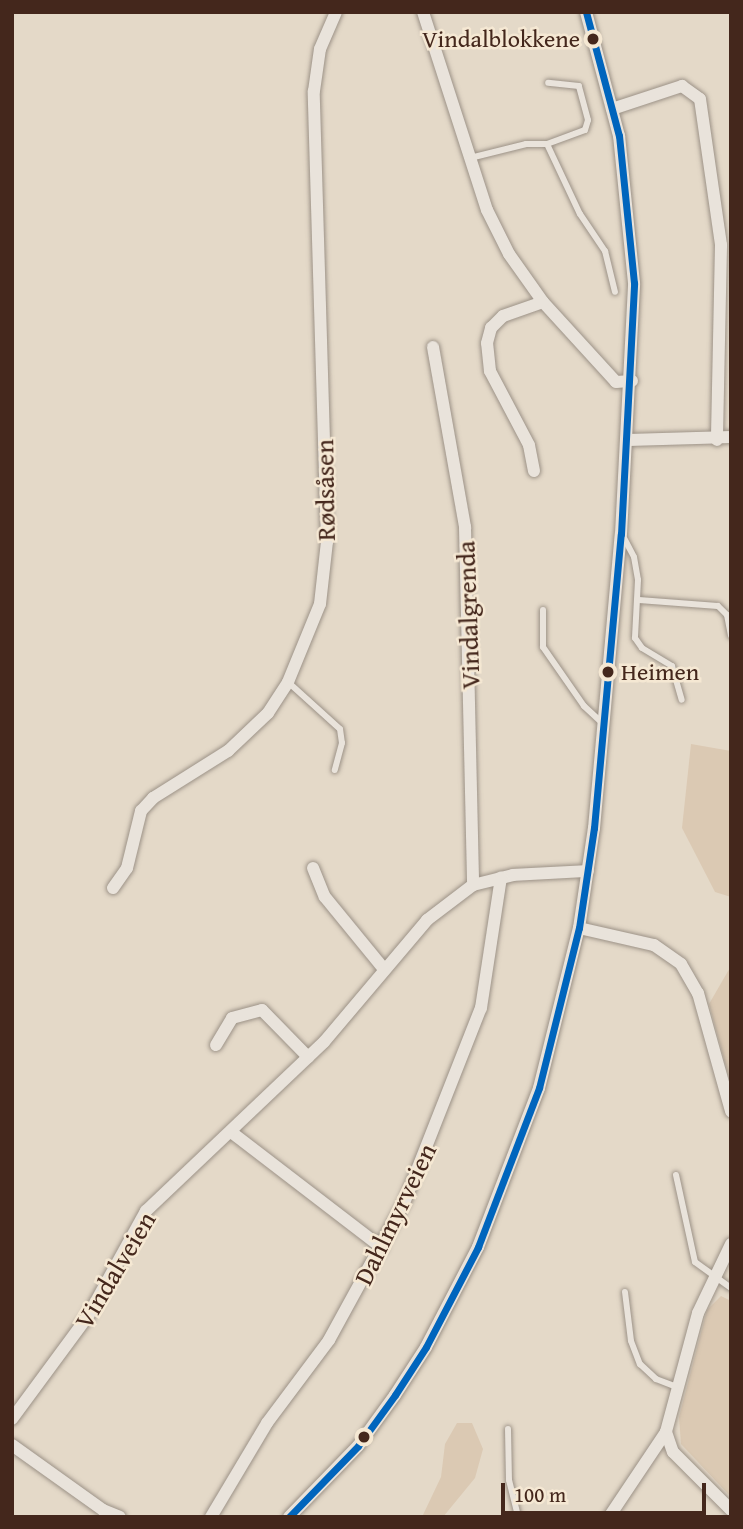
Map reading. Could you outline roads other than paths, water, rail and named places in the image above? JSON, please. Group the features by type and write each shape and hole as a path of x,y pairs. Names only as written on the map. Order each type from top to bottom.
{"street":[{"name":"Rødsåsen","path":"113,888 127,868 141,811 153,799 228,751 268,713 288,682 309,636 325,579 314,92 320,49 335,12"},
{"path":"423,12 487,210 509,254 542,302 616,383 632,380"},
{"path":"289,1517 358,1446 395,1395 426,1347 478,1247 539,1088 579,928 604,724 621,534 632,380 634,283 612,109 586,12"},
{"path":"612,109 682,86 700,99 721,245 717,440"},
{"path":"534,471 529,445 490,371 487,342 491,328 503,316 542,302"},
{"name":"Vindalgrenda","path":"433,347 465,527 473,885"},
{"path":"628,440 717,440 731,437"},
{"path":"313,868 325,897 384,969"},
{"name":"Vindalveien","path":"12,1419 88,1316 146,1211 308,1057 427,920 473,885 501,877 588,871"},
{"name":"Dahlmyrveien","path":"211,1517 267,1423 329,1340 382,1248 434,1135 462,1049 481,1009 501,877"},
{"path":"579,928 654,945 681,964 698,993 730,1105"},
{"path":"216,1045 232,1018 262,1010 308,1057"},
{"path":"230,1132 382,1248"},
{"path":"609,1517 666,1433 698,1313 731,1244"},
{"path":"666,1433 673,1452 725,1511"},
{"path":"12,1445 103,1510 120,1517"}],"lane":[{"path":"470,158 526,144 547,144 585,130 588,120 579,86 548,83"},
{"path":"547,144 580,214 605,251 615,292"},
{"path":"621,534 634,557 639,600 635,638 642,648 673,666 682,700"},
{"path":"639,600 718,606 727,615 731,636"},
{"path":"543,610 543,647 584,706 604,724"},
{"path":"288,682 340,729 342,743 335,770"},
{"path":"676,1175 695,1262 731,1288"},
{"path":"625,1293 631,1341 640,1364 656,1379 677,1387"},
{"path":"508,1429 509,1480 518,1517"}],"place":[{"name":"Vindalblokkene","path":"593,39"},
{"name":"Heimen","path":"608,672"}]}
